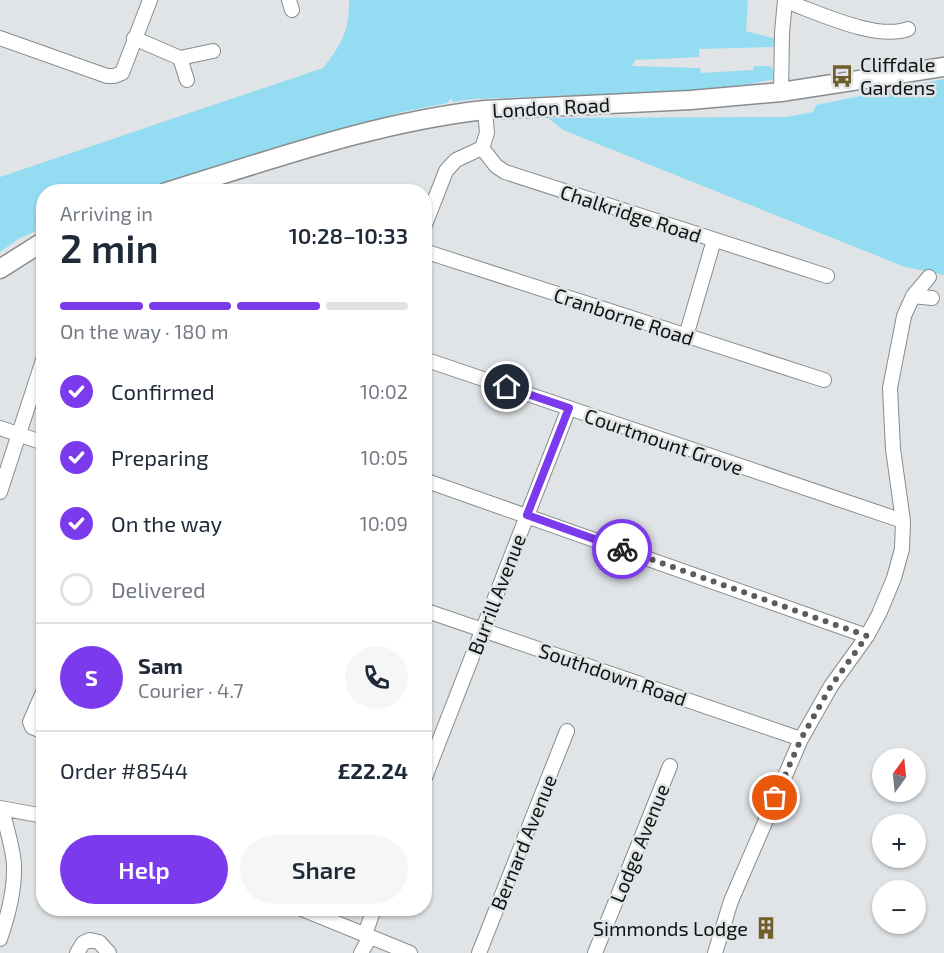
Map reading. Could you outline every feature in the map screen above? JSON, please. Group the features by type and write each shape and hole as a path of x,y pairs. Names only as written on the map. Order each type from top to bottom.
{"main road":[{"name":"London Road","path":"193,184 389,127 451,114 781,92 944,67"},
{"path":"0,269 36,246"}],"street":[{"path":"0,38 107,76 114,76 122,73 150,0"},
{"path":"781,92 785,0 856,27 872,30 902,31 908,29"},
{"path":"134,38 180,58 213,51"},
{"path":"180,58 187,80"},
{"path":"432,207 446,171 456,160 482,148 487,133 485,110"},
{"name":"Chalkridge Road","path":"482,148 496,166 505,172 827,276"},
{"path":"686,336 714,240"},
{"name":"Cranborne Road","path":"432,254 824,380"},
{"path":"715,953 731,901 801,739 831,686 867,636 894,578 902,549 903,521 893,449 890,388 904,316 913,296 928,277"},
{"path":"913,296 932,298"},
{"name":"Courtmount Grove","path":"432,361 903,521"},
{"path":"0,492 36,381"},
{"name":"Burrill Avenue","path":"432,760 569,408"},
{"path":"0,428 36,440"},
{"path":"432,483 867,636"},
{"name":"Southdown Road","path":"432,613 801,739"},
{"path":"36,708 30,722 32,727 36,729"},
{"name":"Bernard Avenue","path":"479,953 567,731"},
{"name":"Lodge Avenue","path":"595,953 670,766"},
{"path":"0,939 6,922 13,885 14,863 1,809 36,815"},
{"path":"319,916 410,953"},
{"path":"361,953 372,916"},
{"path":"77,952 86,941 95,940 109,953"}],"shaded area":[{"path":"349,0 748,0 746,31 777,39 776,47 699,49 699,57 635,60 632,66 700,68 701,73 753,70 754,66 770,66 774,71 775,79 736,87 651,93 473,99 453,102 451,98 447,103 402,112 164,184 36,184 36,231 20,238 0,252 0,177 323,68 343,37"},
{"path":"944,79 944,275 905,267 563,130 548,118 787,117 813,112 816,105"}],"way so far":[{"path":"622,549 867,636 831,686 801,739 775,798"}],"place":[{"name":"Cliffdale Gardens","path":"842,76"},
{"name":"Simmonds Lodge","path":"766,928"}],"route":[{"path":"507,387 569,408 527,515 622,549"}]}
